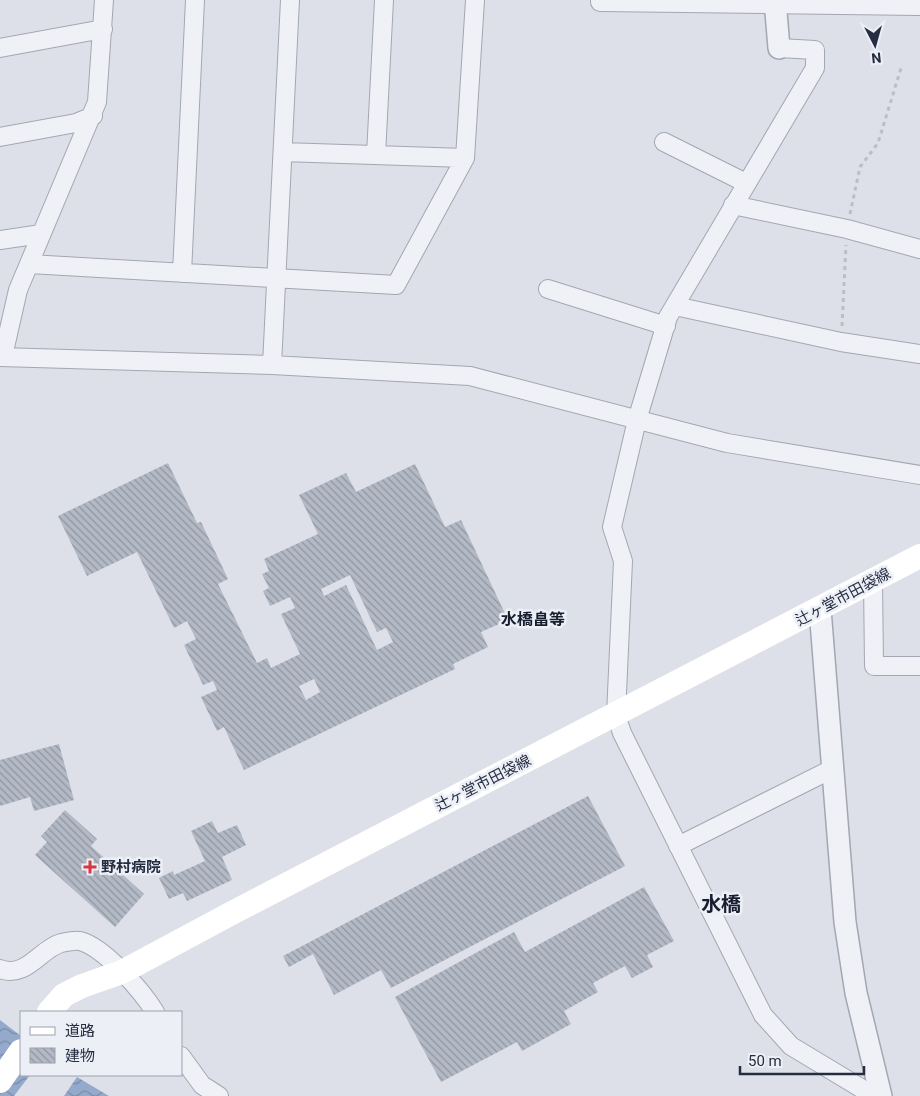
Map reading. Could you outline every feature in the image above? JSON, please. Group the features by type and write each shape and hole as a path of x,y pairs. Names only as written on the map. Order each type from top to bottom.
{"main road":[{"name":"辻ヶ堂市田袋線","path":"51,1011 64,996 82,986 122,972 239,909 820,610 920,556"},
{"path":"0,1081 20,1052"}],"street":[{"path":"104,0 97,102 93,116 18,290 1,356 272,365 470,376 726,443 920,475"},
{"path":"182,273 195,0"},
{"path":"272,365 290,0"},
{"path":"376,155 384,0"},
{"path":"29,264 396,285 465,158 475,0"},
{"path":"600,0 600,2 775,2 920,6"},
{"path":"775,2 779,48 815,50 815,68 804,91 746,183 675,306 666,326 637,420 612,527 622,561 616,715 622,733 763,1015 791,1046 874,1096"},
{"path":"0,48 103,28"},
{"path":"0,137 76,123 93,116"},
{"path":"664,142 746,183"},
{"path":"282,152 465,158"},
{"path":"733,205 847,229 920,249"},
{"path":"0,240 41,234"},
{"path":"548,289 666,326"},
{"path":"675,306 841,342 920,354"},
{"path":"874,581 874,666 920,666"},
{"path":"820,610 845,922 856,993 881,1096"},
{"path":"678,846 832,769"},
{"path":"0,969 4,971 27,967 59,943 79,941 94,948 122,972 154,1011"},
{"path":"182,1057 202,1085 219,1096"}],"path":[{"path":"841,342 847,229 860,167 878,143 902,65"}],"water":[{"path":"0,1020 20,1035 20,1076 29,1076 14,1096 0,1096"},
{"path":"77,1077 109,1096 64,1096"}],"building":[{"path":"168,463 197,523 201,522 228,579 218,584 257,663 267,658 271,668 300,654 281,614 295,608 290,597 270,606 263,591 269,588 262,574 269,571 264,559 318,534 299,495 346,473 356,492 415,464 445,527 461,520 508,620 481,632 488,647 453,664 455,669 244,770 224,727 217,731 201,697 217,690 213,681 203,685 184,645 196,639 187,621 174,628 137,552 87,576 58,516","holes":["350,575 377,632 386,628 393,642 377,650 346,585 324,596 321,589","314,679 320,692 306,700 299,686"]},
{"path":"59,744 74,800 34,811 30,797 0,806 0,760"},
{"path":"588,796 625,866 391,988 381,970 334,995 313,954 289,967 283,956"},
{"path":"65,810 97,839 91,846 144,894 115,927 35,855 47,842 41,836"},
{"path":"212,821 218,833 237,825 246,845 222,857 232,880 187,901 183,893 169,899 159,878 173,871 174,875 205,861 191,831"},
{"path":"644,887 674,941 647,955 653,967 632,978 625,966 593,983 598,992 564,1011 571,1024 522,1051 517,1042 441,1082 395,997 514,932 525,952"}],"place":[{"name":"野村病院","path":"90,867"}],"district":[{"name":"水橋畠等","path":"533,619"},
{"name":"水橋","path":"721,904"}]}
